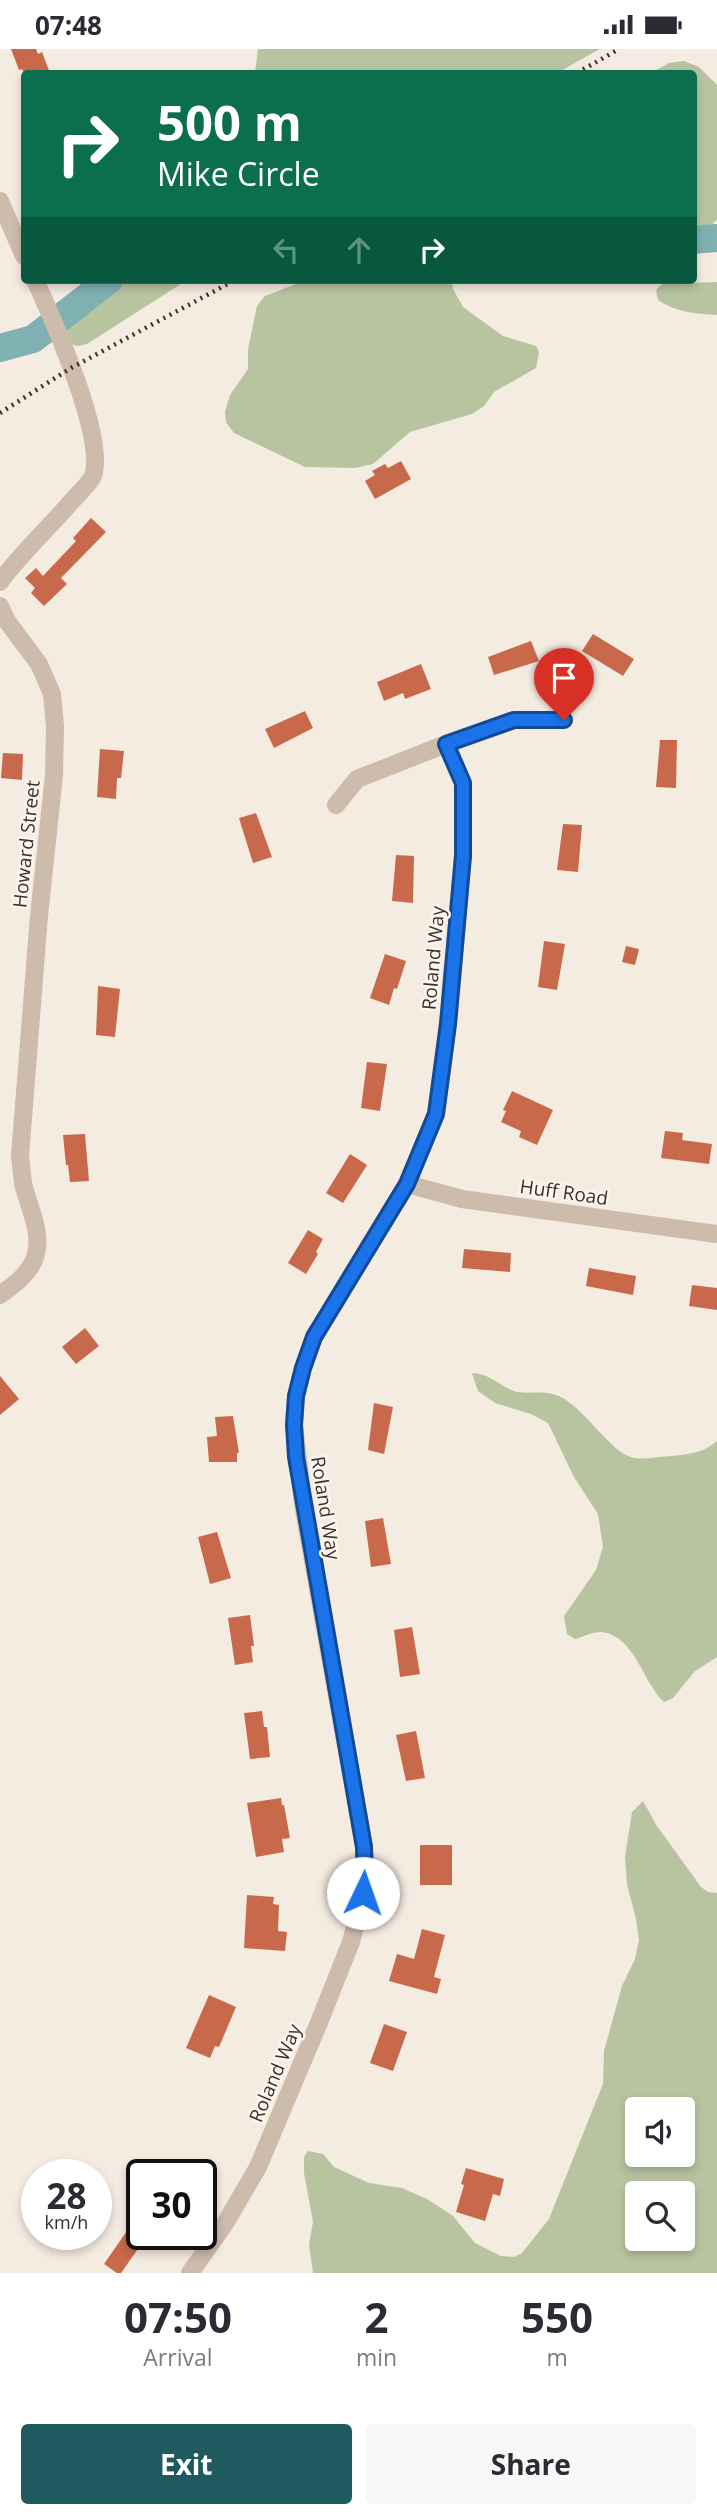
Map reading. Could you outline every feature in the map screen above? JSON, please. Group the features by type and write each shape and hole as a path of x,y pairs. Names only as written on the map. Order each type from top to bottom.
{"street":[{"path":"0,201 21,249"},
{"path":"0,582 15,560 46,531 92,478 95,464 85,408 51,314 37,284"},
{"name":"Howard Street","path":"0,606 7,621 39,664 52,694 55,738 54,775 20,1143 23,1184 33,1214 37,1240 36,1255 29,1269 0,1295"},
{"path":"336,805 357,779 446,744 514,720 564,720"},
{"name":"Roland Way","path":"190,2273 226,2222 258,2167 351,1942 365,1880 364,1847 303,1504 294,1425 299,1387 314,1337 407,1184 436,1114 463,856 463,783 446,744"},
{"name":"Huff Road","path":"407,1184 462,1199 717,1234"}],"green space":[{"path":"258,49 600,49 562,70 255,70"},
{"path":"684,61 699,67 717,85 717,219 712,225 703,251 697,252 697,70 656,70 669,63"},
{"path":"717,282 717,315 679,310 658,300 656,290 662,284"},
{"path":"123,284 181,284 87,344 70,344 63,331 68,323 84,309"},
{"path":"296,284 452,284 463,307 503,336 536,346 539,352 536,368 494,392 484,406 472,414 410,432 373,464 355,468 305,467 234,433 226,422 225,412 230,395 248,369 248,349 257,306 265,296"},
{"path":"472,1373 488,1377 516,1392 559,1396 578,1410 616,1448 634,1458 690,1454 717,1441 717,1657 695,1671 673,1698 664,1702 631,1651 613,1635 599,1632 575,1639 567,1634 564,1616 596,1570 603,1547 598,1514 574,1477 548,1423 531,1414 495,1403 478,1391"},
{"path":"643,1801 657,1826 701,1887 708,1892 717,1893 717,2273 313,2273 309,2245 313,2222 304,2173 304,2157 308,2151 323,2154 334,2167 369,2183 402,2188 427,2199 453,2216 475,2243 501,2256 514,2257 522,2253 549,2219 603,2084 604,2051 622,1986 635,1959 639,1940 627,1884 625,1857 632,1812"}],"building":[{"path":"11,49 36,49 38,54 42,52 49,70 22,69 19,70"},
{"path":"401,461 411,479 375,499 365,481 375,475 372,471 385,464 388,468"},
{"path":"91,518 106,532 61,578 67,584 44,606 31,593 35,588 25,578 36,568 43,576 76,541 73,538"},
{"path":"593,634 634,659 623,676 582,651"},
{"path":"531,641 539,661 494,675 488,657"},
{"path":"421,664 431,689 405,699 403,693 384,701 377,682"},
{"path":"305,711 313,728 274,748 265,729"},
{"path":"660,740 677,740 676,788 656,787"},
{"path":"100,749 124,751 121,778 117,778 116,799 97,797"},
{"path":"3,753 23,754 22,780 1,778"},
{"path":"256,813 272,857 253,863 239,818"},
{"path":"563,824 582,825 578,872 557,870"},
{"path":"396,855 414,856 413,903 392,901"},
{"path":"544,941 565,944 557,990 538,987"},
{"path":"626,946 639,949 635,965 622,962"},
{"path":"385,954 406,961 389,1005 370,998"},
{"path":"98,986 120,989 115,1037 96,1035"},
{"path":"367,1062 387,1064 380,1111 361,1108"},
{"path":"512,1091 553,1110 537,1145 519,1137 521,1131 501,1122 506,1111 503,1110"},
{"path":"665,1131 683,1133 682,1140 712,1144 709,1164 661,1158"},
{"path":"85,1134 89,1181 70,1182 63,1135"},
{"path":"350,1154 367,1165 343,1203 326,1193"},
{"path":"308,1230 323,1239 306,1274 288,1263"},
{"path":"464,1249 511,1253 510,1272 462,1268"},
{"path":"589,1268 636,1276 633,1295 586,1286"},
{"path":"692,1285 717,1288 717,1310 689,1306"},
{"path":"85,1328 99,1346 76,1364 62,1347"},
{"path":"0,1376 19,1399 0,1415"},
{"path":"374,1403 393,1407 384,1454 368,1450"},
{"path":"233,1416 239,1453 237,1462 209,1462 207,1437 217,1436 215,1417"},
{"path":"383,1518 391,1564 371,1567 365,1521"},
{"path":"217,1532 231,1578 210,1584 198,1537"},
{"path":"250,1615 253,1662 235,1665 228,1618"},
{"path":"412,1627 420,1674 400,1677 394,1630"},
{"path":"262,1711 264,1727 267,1727 270,1757 250,1759 244,1713"},
{"path":"416,1731 425,1778 406,1781 396,1735"},
{"path":"281,1798 290,1838 282,1839 284,1852 256,1857 247,1803"},
{"path":"420,1845 452,1845 452,1885 420,1885"},
{"path":"247,1895 274,1897 273,1904 279,1905 278,1931 287,1932 285,1951 244,1948"},
{"path":"422,1929 445,1935 434,1977 441,1979 437,1994 389,1981 397,1954 414,1959"},
{"path":"209,1995 236,2007 219,2047 215,2046 210,2058 186,2048"},
{"path":"384,2024 407,2032 393,2071 370,2063"},
{"path":"466,2168 504,2179 500,2196 493,2194 485,2221 456,2212"},
{"path":"126,2232 126,2250 137,2250 121,2273 104,2264"}],"waterway":[{"path":"697,240 717,238"},
{"path":"0,348 33,339 104,284"}],"railway":[{"path":"582,70 619,49"},
{"path":"0,413 71,368 228,284"}],"route":[{"path":"363,1893 364,1847 296,1457 296,1396 314,1337 407,1184 436,1114 448,1024 463,856 463,783 446,744 514,720 564,720"}]}
